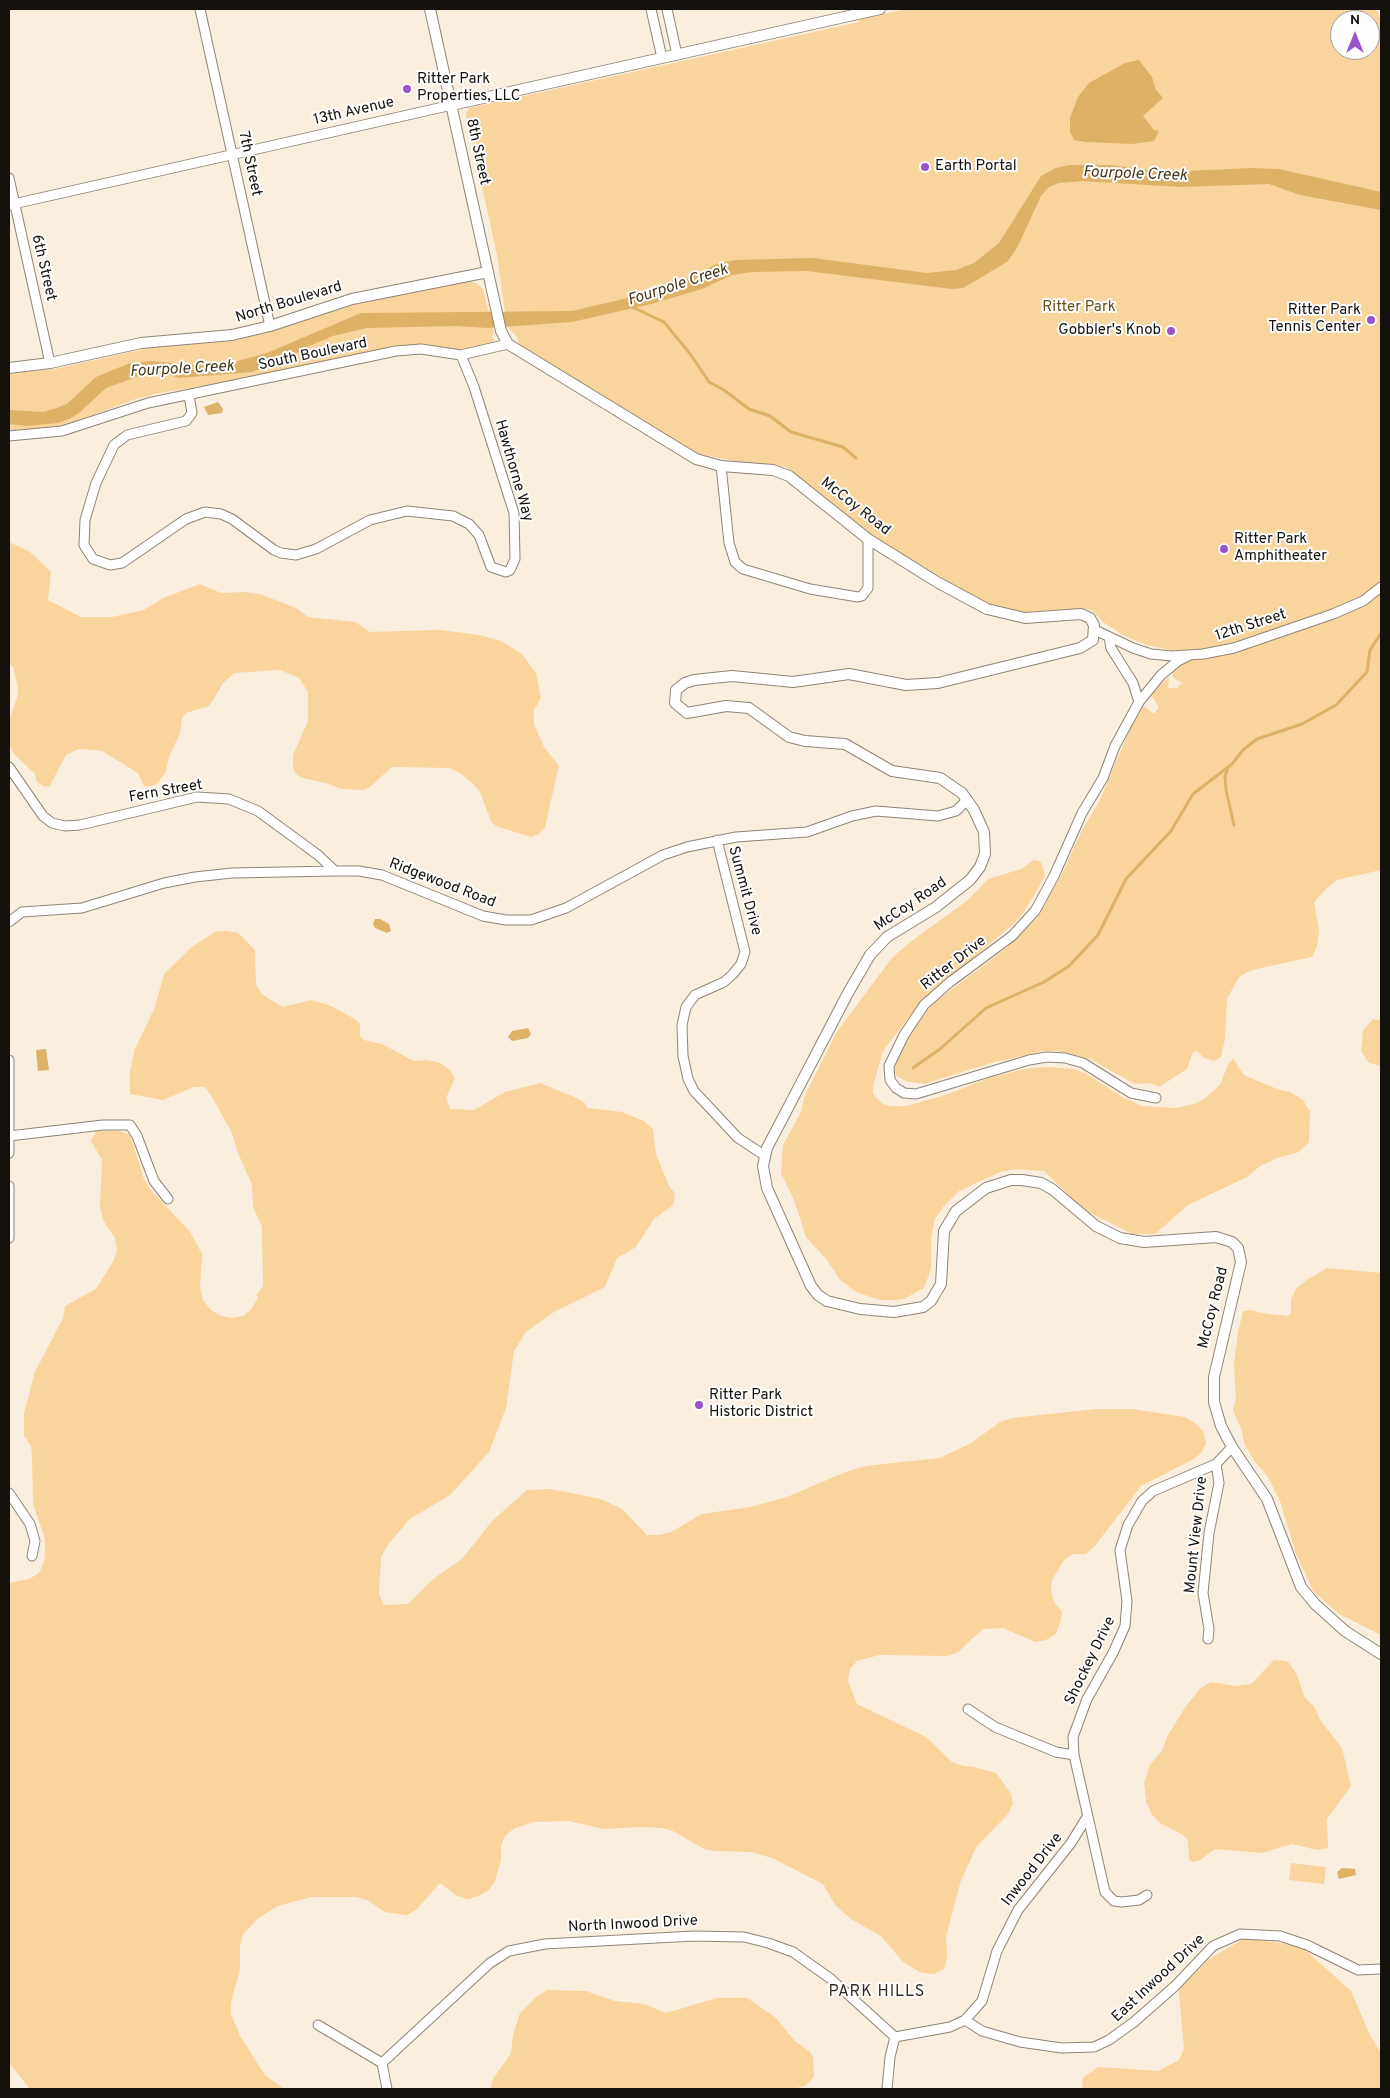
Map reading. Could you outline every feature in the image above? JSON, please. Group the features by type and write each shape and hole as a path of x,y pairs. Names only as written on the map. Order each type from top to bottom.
{"street":[{"name":"7th Street","path":"200,9 270,326"},
{"name":"8th Street","path":"430,9 488,272"},
{"path":"651,9 662,58"},
{"path":"667,9 677,55"},
{"name":"13th Avenue","path":"12,204 879,9"},
{"name":"6th Street","path":"9,178 12,204 50,363"},
{"path":"488,272 494,301 506,341"},
{"name":"North Boulevard","path":"9,368 50,363 141,343 224,336 270,326 352,299 488,272"},
{"name":"South Boulevard","path":"9,436 26,436 62,431 126,408 396,351 421,350 461,355 506,341"},
{"name":"McCoy Road","path":"506,341 696,459 721,466 773,470 789,476 868,539 937,582 987,609 1025,618 1081,614 1090,618 1095,630 1093,640 1080,648 938,683 906,685 849,674 793,682 732,676 685,683 675,694 677,707 687,713 735,706 749,708 789,737 805,741 845,744 892,770 940,778 956,788 967,800 979,818 986,838 985,854 980,867 970,880 951,897 887,937 870,955 848,993 764,1155 764,1176 767,1188 811,1286 818,1295 827,1301 860,1309 894,1312 922,1307 931,1301 941,1284 942,1243 949,1221 956,1211 976,1194 1011,1180 1041,1183 1096,1226 1120,1238 1144,1242 1216,1236 1232,1242 1240,1255 1240,1270 1217,1359 1214,1391 1220,1426 1266,1499 1301,1587 1314,1604 1345,1631 1381,1654"},
{"name":"Hawthorne Way","path":"189,395 192,413 186,421 127,434 114,445 90,499 84,529 84,546 93,559 110,565 122,563 186,519 205,512 221,514 232,519 274,550 296,555 316,549 370,520 407,511 453,516 469,524 479,535 491,566 506,572 510,570 515,558 514,513 474,387 461,355"},
{"path":"721,466 729,543 734,562 743,569 810,589 858,597 862,596 868,588 868,539"},
{"name":"12th Street","path":"1095,630 1151,654 1190,656 1234,648 1333,614 1363,600 1381,587"},
{"path":"1109,637 1111,648 1133,683 1139,702"},
{"name":"Ritter Drive","path":"1156,1098 1131,1093 1084,1063 1056,1058 1029,1060 916,1094 899,1091 893,1085 888,1072 895,1051 924,1005 950,982 1012,936 1035,911 1054,876 1082,813 1102,778 1115,746 1139,702 1161,674 1178,661 1190,656"},
{"name":"Fern Street","path":"9,768 43,816 52,823 65,826 80,825 197,797 229,799 258,811 318,855 335,871"},
{"name":"Ridgewood Road","path":"9,922 22,912 82,908 164,884 196,877 232,873 335,871 360,871 382,875 484,916 506,920 530,920 566,908 663,855 717,840 807,832 852,816 876,811 938,816 956,811 967,800"},
{"name":"Summit Drive","path":"717,840 745,952 741,964 733,974 724,982 695,995 686,1007 682,1024 684,1056 688,1079 694,1091 738,1138 764,1155"},
{"path":"9,1060 9,1153"},
{"path":"9,1136 103,1125 130,1125 137,1136 154,1181 168,1199"},
{"path":"9,1186 9,1238"},
{"name":"Shockey Drive","path":"1147,1895 1131,1902 1114,1901 1108,1897 1087,1817 1074,1755 1073,1738 1080,1715 1125,1626 1126,1601 1120,1550 1128,1525 1142,1500 1153,1491 1216,1464 1232,1447"},
{"name":"Mount View Drive","path":"1208,1639 1209,1629 1202,1593 1219,1483 1216,1464"},
{"path":"9,1493 30,1524 34,1541 32,1556"},
{"path":"968,1709 995,1727 1056,1752 1074,1755"},
{"name":"Inwood Drive","path":"966,2020 982,2001 997,1951 1018,1910 1071,1843 1087,1817"},
{"name":"East Inwood Drive","path":"966,2020 982,2031 1020,2042 1062,2048 1094,2047 1110,2040 1134,2022 1175,1986 1213,1946 1240,1934 1280,1936 1315,1948 1358,1970 1381,1969"},
{"name":"North Inwood Drive","path":"382,2063 490,1963 509,1951 545,1944 694,1936 744,1937 793,1952 831,1979 895,2037"},
{"path":"887,2089 890,2057 895,2037 950,2027 966,2020"},
{"path":"318,2025 382,2063 387,2089"}],"green space":[{"name":"Ritter Park","path":"906,9 1377,9 1330,10 1330,60 1380,60 1380,20 1381,23 1381,870 1337,880 1328,887 1314,902 1319,930 1317,946 1312,957 1252,970 1239,977 1227,999 1225,1039 1221,1057 1214,1061 1204,1058 1197,1051 1193,1052 1187,1069 1159,1087 1150,1083 1135,1084 1090,1059 1057,1051 1043,1051 991,1063 924,1084 905,1081 896,1075 895,1070 896,1059 906,1039 927,1008 1004,950 1037,918 1064,870 1082,830 1100,800 1138,710 1144,706 1154,714 1159,707 1150,694 1169,677 1168,688 1177,688 1182,683 1173,677 1170,650 1146,645 1123,635 1103,622 1093,611 1087,609 1025,612 996,608 983,602 867,533 786,467 742,463 692,452 518,345 518,338 507,326 497,255 466,114 469,108 859,22 860,19"},
{"path":"467,281 476,283 483,289 494,332 492,337 495,340 490,344 457,350 421,345 391,348 256,377 154,394 60,427 9,432 9,374 55,369 153,347 238,340 354,305"},
{"path":"9,542 30,552 51,572 48,600 81,617 112,617 144,610 163,598 200,584 221,593 245,592 260,594 296,608 308,617 355,622 370,632 440,630 479,635 501,641 522,654 536,673 541,698 534,710 534,724 544,747 559,766 545,827 539,834 531,837 498,827 492,823 479,790 463,775 450,768 392,767 370,787 363,790 341,789 297,775 293,768 293,755 308,721 308,692 299,678 280,670 235,673 224,682 209,706 186,713 182,719 180,733 169,757 166,771 158,783 152,786 144,786 138,773 102,751 79,749 66,755 49,787 43,786 37,782 35,774 14,754 9,744 9,721 18,695 18,688 13,667 9,663"},
{"path":"1034,860 1041,862 1045,875 1019,919 919,1004 883,1051 873,1086 873,1093 878,1099 883,1104 891,1106 906,1106 949,1094 989,1078 1029,1068 1050,1067 1074,1069 1087,1074 1122,1097 1142,1106 1176,1108 1197,1103 1209,1095 1220,1085 1228,1064 1233,1059 1244,1075 1277,1089 1290,1092 1303,1100 1310,1112 1309,1142 1299,1152 1280,1157 1260,1166 1247,1177 1188,1205 1155,1234 1132,1234 1091,1213 1078,1204 1044,1171 1015,1169 1000,1172 959,1191 943,1207 935,1219 931,1239 931,1269 924,1288 904,1299 897,1300 881,1300 858,1293 840,1280 827,1260 806,1237 794,1200 781,1173 783,1145 801,1112 805,1095 836,1033 891,959 909,943 968,900 988,879 1021,869"},
{"path":"215,932 238,933 255,950 256,985 262,994 272,1001 283,1007 311,1000 329,1005 355,1019 360,1024 360,1036 364,1040 382,1044 414,1061 438,1062 448,1068 455,1078 446,1098 450,1109 474,1110 505,1092 540,1083 574,1097 585,1103 587,1108 622,1112 644,1121 653,1129 656,1154 668,1184 675,1194 673,1205 654,1219 636,1247 617,1258 605,1287 554,1312 526,1332 514,1351 506,1408 489,1452 450,1495 410,1519 387,1546 381,1557 379,1594 384,1605 408,1604 433,1579 462,1559 492,1521 527,1490 550,1489 601,1499 622,1509 647,1535 659,1535 671,1532 702,1514 750,1507 787,1497 843,1473 865,1466 940,1458 971,1443 1000,1422 1012,1418 1096,1409 1132,1409 1184,1417 1195,1423 1203,1431 1206,1443 1201,1453 1192,1460 1141,1486 1094,1547 1086,1554 1074,1554 1064,1560 1052,1580 1051,1591 1054,1602 1062,1612 1056,1634 1046,1640 1035,1642 1003,1628 983,1629 958,1652 947,1656 879,1655 857,1661 850,1669 848,1681 857,1704 926,1737 952,1762 996,1773 1010,1792 1013,1803 1008,1814 977,1846 961,1880 946,1936 947,1958 944,1969 934,1974 922,1973 903,1962 881,1936 851,1919 835,1905 823,1884 772,1858 751,1852 704,1849 673,1831 662,1828 604,1829 569,1821 534,1822 515,1828 505,1836 501,1846 501,1859 495,1881 489,1890 478,1896 468,1899 457,1896 440,1883 417,1909 407,1915 385,1912 367,1900 356,1897 311,1897 278,1906 258,1918 243,1934 240,1946 240,1969 231,2003 231,2014 240,2036 265,2075 284,2089 30,2089 9,2063 9,1583 29,1579 39,1573 44,1562 45,1550 45,1539 33,1504 31,1446 24,1436 24,1413 35,1372 63,1318 65,1306 96,1289 114,1260 117,1250 115,1238 103,1220 100,1207 102,1160 91,1141 96,1131 119,1131 130,1135 144,1179 150,1189 190,1232 202,1254 200,1288 203,1300 211,1310 221,1316 232,1318 244,1316 252,1308 258,1297 256,1295 263,1286 262,1227 253,1207 252,1185 231,1131 212,1097 205,1087 194,1087 163,1100 130,1094 130,1071 135,1049 155,1007 164,974 193,946"},
{"path":"1373,1019 1381,1020 1381,1066 1369,1063 1361,1051 1363,1030"},
{"path":"1327,1268 1381,1273 1381,1635 1339,1614 1314,1592 1296,1554 1280,1501 1268,1477 1253,1459 1244,1443 1242,1431 1233,1410 1236,1398 1234,1365 1243,1311 1251,1310 1288,1316 1291,1313 1291,1299 1296,1289 1308,1279"},
{"path":"1274,1660 1286,1661 1290,1664 1297,1675 1305,1698 1314,1706 1320,1720 1342,1748 1351,1786 1327,1819 1328,1848 1317,1850 1292,1844 1262,1853 1215,1849 1200,1860 1194,1862 1189,1860 1188,1841 1183,1835 1160,1823 1152,1815 1146,1801 1144,1783 1150,1765 1162,1751 1168,1735 1186,1706 1201,1688 1211,1682 1235,1686 1251,1684"},
{"path":"1291,1863 1326,1867 1324,1884 1289,1880"},
{"path":"1245,1938 1301,1946 1351,1991 1370,2035 1381,2053 1381,2089 1082,2089 1083,2078 1098,2067 1158,2071 1179,2060 1184,2049 1179,1992 1181,1987 1209,1959"},
{"path":"548,1990 586,1991 615,2001 644,2004 666,2013 717,1998 747,1998 775,2017 795,2041 810,2052 813,2057 814,2077 805,2086 792,2089 490,2089 493,2079 511,2053 513,2035 520,2013 537,1996"}],"water":[{"path":"1139,60 1152,77 1156,90 1163,98 1143,116 1154,130 1159,131 1154,141 1132,144 1074,140 1070,132 1070,118 1078,97 1089,83 1125,63"},
{"name":"Fourpole Creek","path":"1069,165 1110,165 1166,172 1250,168 1279,169 1381,192 1381,210 1300,195 1269,184 1181,187 1083,181 1059,183 1049,187 1041,196 1017,248 1007,262 963,288 952,289 807,271 752,272 732,275 702,289 651,304 572,322 487,328 457,326 367,328 333,336 309,346 286,360 252,372 179,378 167,374 139,376 106,388 79,413 69,419 58,423 27,426 9,424 9,410 43,412 57,408 67,404 96,377 130,363 151,361 193,365 222,365 267,353 361,313 572,311 632,297 681,282 717,264 735,260 813,258 927,273 956,270 974,263 999,243 1041,176 1056,168"},
{"path":"218,402 223,409 222,413 208,415 204,407"},
{"path":"375,919 380,919 389,924 391,931 387,933 375,928 373,924"},
{"path":"528,1028 531,1034 528,1038 512,1041 508,1037 512,1031"},
{"path":"46,1049 49,1070 38,1071 36,1050"},
{"path":"1342,1868 1355,1869 1356,1875 1339,1879 1337,1872"}],"waterway":[{"name":"Fourpole Creek","path":"632,307 664,322 691,355 709,382 724,390 749,409 770,416 791,432 843,447 856,458"},
{"path":"913,1068 940,1049 986,1008 1044,982 1069,966 1098,935 1126,879 1171,831 1193,794 1232,764 1243,750 1257,739 1302,724 1336,705 1367,672 1370,650 1381,633"},
{"path":"1228,767 1225,777 1226,790 1234,825"}],"place":[{"name":"Ritter Park Properties, LLC","path":"407,89"},
{"name":"Earth Portal","path":"925,167"},
{"name":"Ritter Park Tennis Center","path":"1371,320"},
{"name":"Gobbler's Knob","path":"1171,331"},
{"name":"Ritter Park Amphitheater","path":"1224,549"},
{"name":"Ritter Park Historic District","path":"699,1405"}],"district":[{"name":"PARK HILLS","path":"877,1993"}]}
